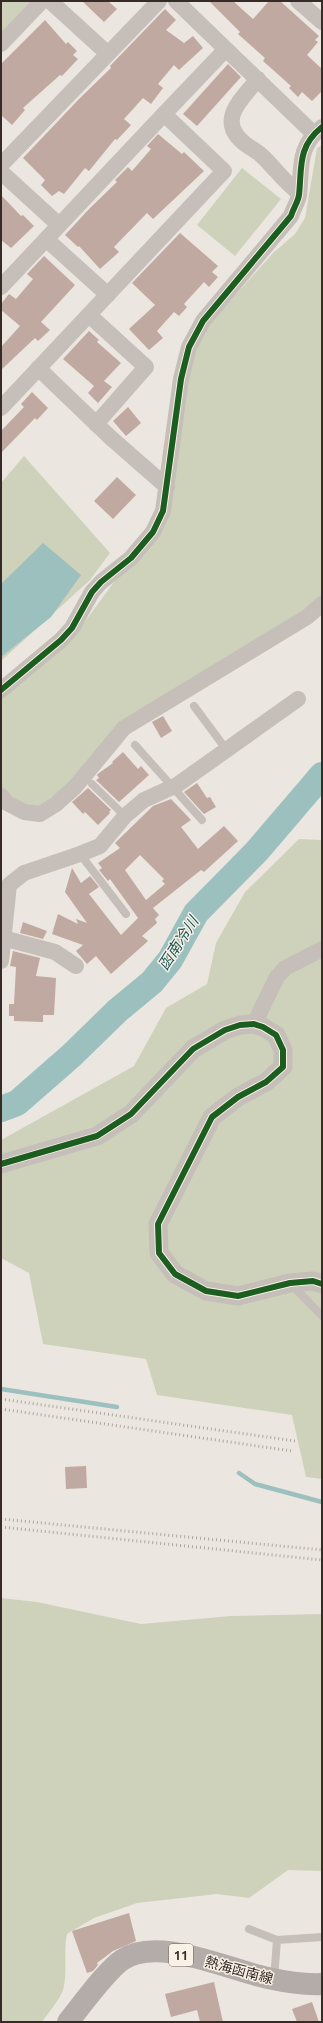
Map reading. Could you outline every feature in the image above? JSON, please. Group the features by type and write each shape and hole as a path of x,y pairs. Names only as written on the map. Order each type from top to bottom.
{"main road":[{"name":"熱海函南線","path":"68,2022 120,1960 134,1953 144,1951 168,1952 274,1980 307,1984 322,1984"}],"street":[{"path":"1,44 42,1"},
{"path":"50,1 108,53"},
{"path":"1,165 159,1"},
{"path":"1,690 61,640 72,628 92,592 101,582 131,558 153,532 163,511 181,379 189,347 203,322 290,216 299,193 300,161 306,146 318,131 258,79 176,1"},
{"path":"298,1 322,22"},
{"path":"1,287 226,49"},
{"path":"258,79 235,107 231,117 234,131 244,143 262,155 282,180 299,193"},
{"path":"1,408 224,171 164,114"},
{"path":"1,172 59,225"},
{"path":"46,239 108,295"},
{"path":"89,315 146,367 96,424"},
{"path":"38,368 96,424 166,487"},
{"path":"1,796 8,803 24,812 40,814 56,804 75,787 124,728 307,618 322,604"},
{"path":"1,961 9,885 24,873 100,846 125,816 144,800 172,787 298,699"},
{"path":"3,938 55,952 76,966"},
{"path":"254,1024 264,1001 285,968 322,949"},
{"path":"1,1164 97,1136 131,1114 193,1049 225,1030 240,1025 254,1024 263,1027 276,1035 283,1050 283,1067 266,1082 238,1097 212,1117 158,1224 159,1253 175,1274 206,1290 238,1296 290,1282 313,1281 322,1284"}],"lane":[{"path":"194,706 226,749"},
{"path":"135,744 202,820"},
{"path":"92,784 125,816"},
{"path":"80,854 126,914"},
{"path":"290,1282 322,1316"},
{"path":"249,1929 277,1940 322,1937"},
{"path":"274,1980 277,1940"}],"green space":[{"path":"1,1 31,1 1,36"},
{"path":"322,145 322,596 310,608 114,736 64,789 32,810 1,792 1,687 78,631 125,567 161,514 189,347 273,253 295,234 305,218 317,148"},
{"path":"242,168 281,199 235,256 197,225"},
{"path":"24,456 110,553 90,580 1,661 1,483"},
{"path":"299,839 322,840 322,1479 306,1477 292,1415 157,1395 146,1359 43,1344 29,1273 1,1258 1,1140 134,1066 166,1008 207,984 216,943 245,892"},
{"path":"1,1598 37,1602 141,1624 231,1616 322,1614 322,1871 288,1870 249,1898 217,1894 137,1903 94,1918 67,1934 63,1990 56,2003 42,2022 1,2022"}],"water":[{"path":"43,543 81,575 51,617 1,657 1,584"}],"building":[{"path":"82,1 108,1 117,9 104,22"},
{"path":"209,1 233,1 253,19 269,1 280,1 319,36 315,40 318,42 307,55 322,69 322,91 312,101 302,92 298,97 289,88 291,86 263,61 265,58 238,34 240,32"},
{"path":"165,9 176,20 166,30 184,43 193,36 203,48 179,70 174,65 158,84 163,88 151,104 143,98 124,119 131,125 117,140 115,139 89,171 85,168 64,194 59,191 52,196 41,185 45,180 23,158 79,99 111,68 110,66"},
{"path":"45,20 66,44 68,42 77,51 73,55 78,59 62,76 60,75 23,108 25,110 12,125 1,115 1,64"},
{"path":"228,64 241,77 197,126 183,114"},
{"path":"158,134 182,154 184,152 204,171 153,219 147,213 114,247 119,252 100,269 79,246 78,247 65,235 117,182 115,180 128,167 132,171 151,149 147,146"},
{"path":"1,195 21,216 23,215 34,226 11,248 1,240"},
{"path":"180,233 218,266 212,272 218,277 209,287 204,282 184,304 187,307 179,316 174,312 157,331 163,338 149,350 129,329 155,305 132,283"},
{"path":"44,256 75,285 41,322 50,330 38,341 35,338 1,370 1,347 20,326 1,310 1,304 9,294 16,299 33,279 27,274"},
{"path":"89,331 99,340 97,342 121,363 104,381 112,387 98,403 88,393 94,386 63,359"},
{"path":"32,392 48,408 37,420 35,418 1,453 1,431 24,407 21,404"},
{"path":"128,407 141,423 126,436 113,421"},
{"path":"117,477 136,495 113,519 94,501"},
{"path":"163,716 172,731 161,738 152,722"},
{"path":"123,752 138,769 141,766 149,775 119,802 96,780 99,778 97,775 113,763 112,762"},
{"path":"197,783 207,798 210,797 216,807 204,814 184,792"},
{"path":"88,788 111,810 109,812 110,813 98,825 85,812 83,814 72,802"},
{"path":"171,799 191,820 181,827 198,849 224,826 238,841 204,872 201,870 153,908 159,915 155,919 157,923 142,936 148,941 111,974 96,956 87,964 76,951 83,945 52,934 58,914 78,924 76,919 87,923 65,892 72,868 81,883 90,876 99,887 89,894 121,935 138,918 110,879 108,881 99,870 102,868 98,863 120,848 115,843 153,806","holes":["140,855 164,879 162,881 165,884 146,900 125,870"]},
{"path":"23,922 47,931 43,939 20,933"},
{"path":"13,951 40,958 36,976 56,978 54,1015 43,1015 43,1022 14,1021 14,1016 9,1016 9,1004 14,1004 16,967 10,966"},
{"path":"86,1466 87,1488 66,1489 65,1467"},
{"path":"129,1913 136,1941 113,1951 97,1963 98,1965 93,1971 87,1973 72,1931"},
{"path":"214,1982 223,2022 200,2022 197,2010 171,2017 165,1994"},
{"path":"312,2002 319,2022 297,2022 292,2009"}],"waterway":[{"name":"函南冷川","path":"1,1109 17,1103 72,1055 117,1011 152,982 170,960 196,913 257,851 322,775"},
{"path":"1,1389 117,1407"},
{"path":"239,1473 255,1484 322,1502"}],"railway":[{"path":"1,1399 295,1441"},
{"path":"1,1409 292,1451"},
{"path":"1,1519 322,1550"},
{"path":"1,1527 322,1560"}],"cycle path":[{"path":"1,690 61,640 72,628 92,592 101,582 131,558 153,532 163,511 181,379 189,347 203,321 291,216 299,195 302,158 308,142 322,127"},
{"path":"1,1164 97,1136 131,1114 193,1049 225,1030 240,1025 254,1024 263,1027 276,1035 283,1050 283,1067 266,1082 238,1097 212,1117 158,1224 159,1253 175,1274 206,1291 238,1296 290,1283 313,1281 322,1284"}]}
